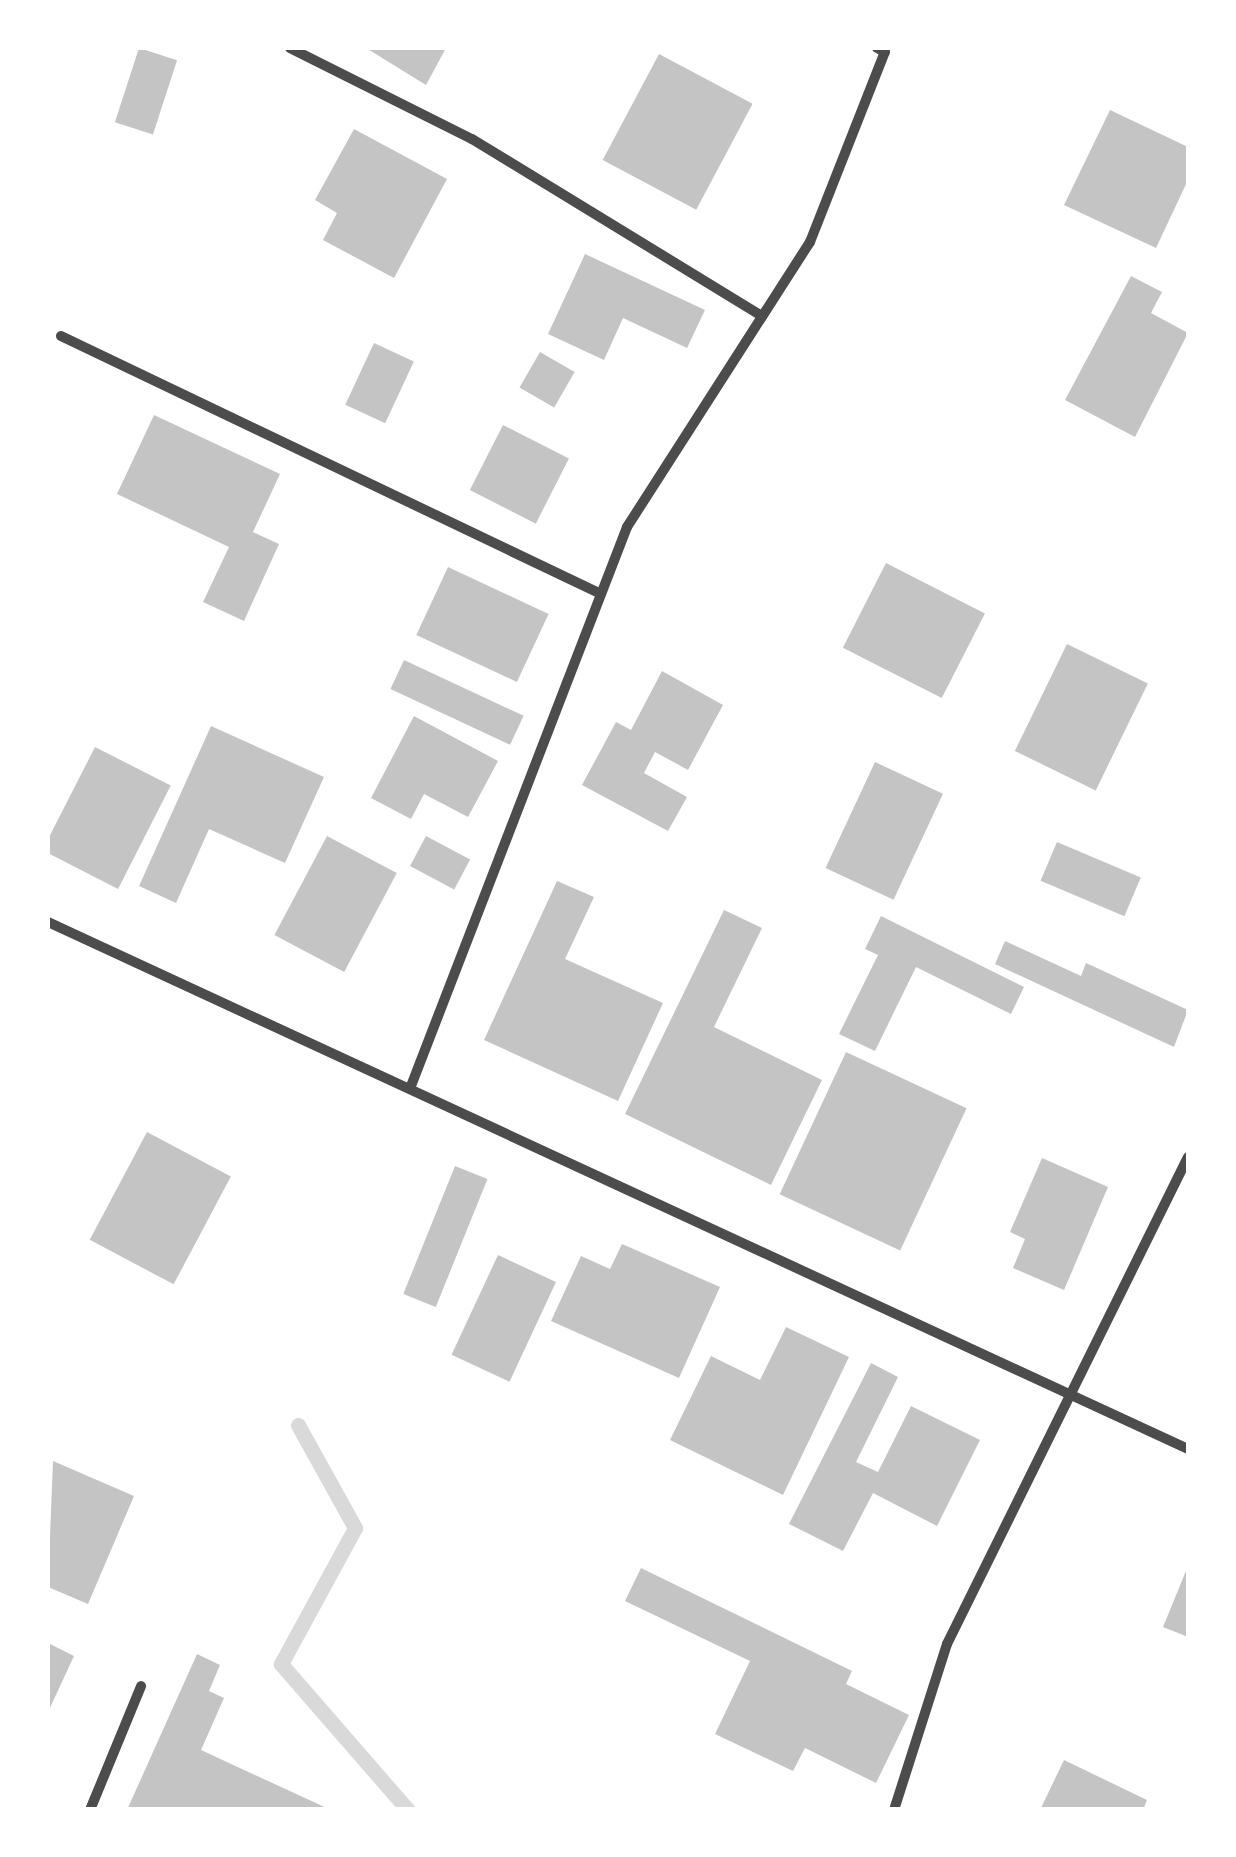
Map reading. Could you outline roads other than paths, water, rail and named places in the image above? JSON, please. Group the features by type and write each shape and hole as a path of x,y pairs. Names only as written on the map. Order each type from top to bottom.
{"street":[{"path":"290,48 472,140 762,316"},
{"path":"412,1086 627,526 810,242 885,52 877,48"},
{"path":"61,336 602,594"},
{"path":"48,922 412,1086 1188,1449"},
{"path":"894,1810 947,1644 1076,1398 1188,1158"},
{"path":"90,1810 140,1686"}],"waterway":[{"path":"298,1425 355,1528 281,1664 408,1810"}]}
